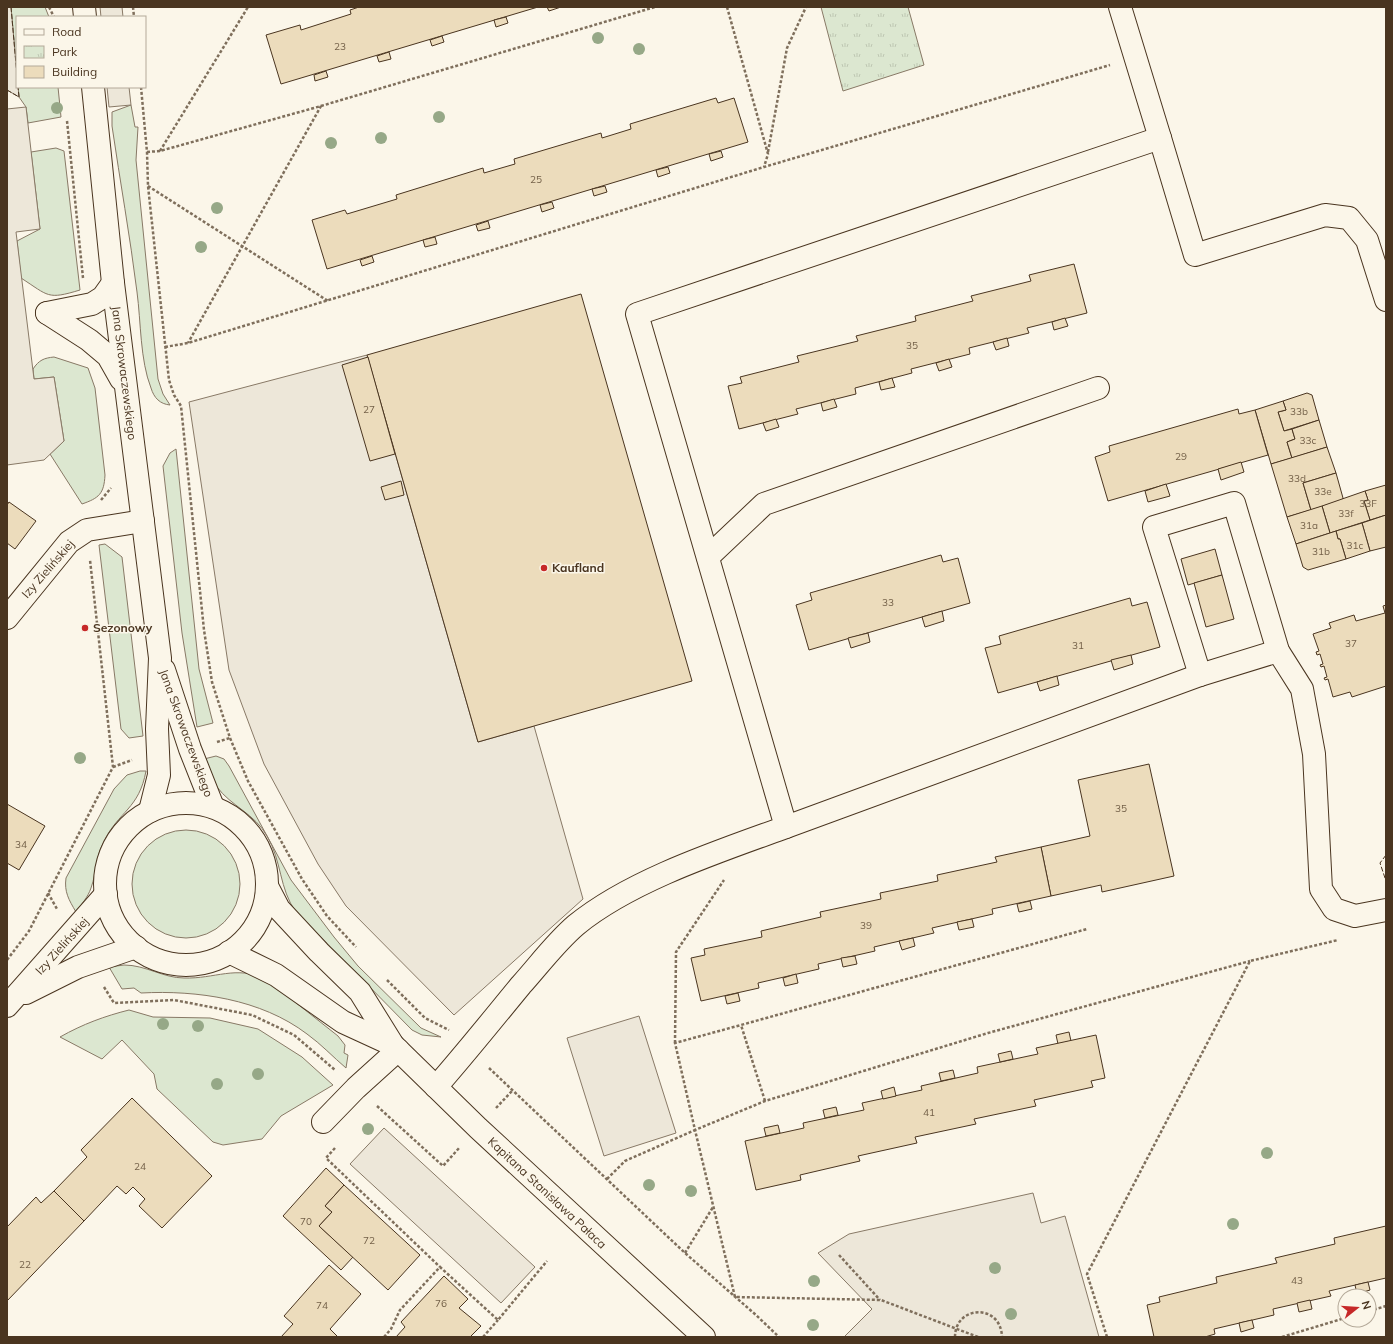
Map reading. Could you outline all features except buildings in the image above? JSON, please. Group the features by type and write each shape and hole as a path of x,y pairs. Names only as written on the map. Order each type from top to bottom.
{"street":[{"path":"1120,7 1195,255 1325,214 1349,218 1367,240 1386,300"},
{"name":"Jana Skrowaczewskiego","path":"93,88 113,283 160,658 157,729 159,775 150,811"},
{"path":"786,827 637,314 1160,138"},
{"path":"113,283 103,298 92,304 47,313 89,340 108,356 125,385"},
{"path":"708,557 764,504 1098,388"},
{"path":"1200,675 1154,527 1234,503 1278,651 1302,689 1314,754 1321,889 1334,909 1348,914 1355,916 1386,910"},
{"name":"Izy Zielińskiej","path":"7,618 69,542 87,530 143,521"},
{"path":"436,1088 470,1049 547,954 576,926 604,904 645,884 737,845 1200,675 1278,651"},
{"name":"Jana Skrowaczewskiego","path":"160,658 190,749 213,807"},
{"path":"189,802 213,807 228,814 244,826 256,842 264,861 267,886 266,900 259,919 248,936 229,952 216,959 197,964 177,964 159,960 136,947 117,925 109,908 106,894 106,872 111,854 120,838 133,822 150,811 169,804 189,802"},
{"name":"Kapitana Stanisława Pałaca","path":"267,886 279,909 319,952 360,992 396,1048 478,1128 704,1337"},
{"name":"Izy Zielińskiej","path":"11,1002 106,894"},
{"name":"Izy Zielińskiej","path":"11,1002 78,967 136,947"},
{"name":"Kapitana Stanisława Pałaca","path":"229,952 276,975 343,1022 396,1048"},
{"path":"323,1122 396,1048"}],"path":[{"path":"49,7 54,16"},
{"path":"160,151 248,7"},
{"path":"147,152 160,151 321,106 655,7"},
{"path":"727,7 768,154"},
{"path":"764,167 768,154 787,48 806,7"},
{"path":"165,347 188,343 764,167 1135,58"},
{"path":"141,88 147,152 148,186 165,347 171,388 181,406 204,630 212,682 230,738 248,781 302,879 327,916 360,951"},
{"path":"188,343 321,106"},
{"path":"148,186 328,301"},
{"path":"7,960 29,932 113,767 87,530"},
{"path":"113,767 135,759"},
{"path":"735,1297 675,1043 676,952 726,877 737,845"},
{"path":"675,1043 1087,929"},
{"path":"606,1179 625,1161 765,1101 988,1033 1250,961 1341,940"},
{"path":"1107,1337 1086,1274 1250,961"},
{"path":"381,974 425,1018 453,1032 685,1253 779,1337"},
{"path":"114,1003 174,1000 252,1015 294,1035 443,1166"},
{"path":"741,1025 765,1101"},
{"path":"338,1144 326,1158 498,1320"},
{"path":"685,1253 713,1206"},
{"path":"839,1255 881,1300"},
{"path":"483,1337 547,1261"},
{"path":"384,1337 391,1329 400,1310 440,1267"},
{"path":"735,1297 881,1300 978,1337"},
{"path":"956,1337 956,1328 966,1316 980,1312 994,1318 999,1324 1002,1337"},
{"path":"1282,1337 1337,1320"}],"green space":[{"path":"11,7 45,7 49,16 16,16 16,64"},
{"path":"821,7 908,7 924,65 843,91"},
{"path":"18,88 58,88 61,117 28,123 26,107 19,97"},
{"path":"131,105 135,127 138,127 136,160 158,379 163,394 170,405 158,400 152,392 147,377 141,341 134,271 112,126 112,112"},
{"path":"56,148 64,151 80,290 61,295 43,292 21,278 17,241 40,229 31,152"},
{"path":"54,357 88,368 95,388 105,475 100,494 93,500 82,504 50,454 64,441 54,377 34,379 33,369 37,363"},
{"path":"176,449 199,669 213,723 197,727 182,633 163,466 170,453"},
{"path":"105,544 122,557 143,736 129,738 121,729 99,545"},
{"path":"216,756 224,759 229,766 291,880 334,937 358,966 421,1028 441,1037 422,1035 412,1030 296,912 286,894 272,846 262,828 250,816 229,800 213,781 204,759"},
{"path":"140,771 146,771 139,794 104,841 99,854 90,891 76,912 66,892 66,878 114,789 127,775"},
{"path":"186,830 207,834 224,846 236,863 240,884 236,905 224,922 207,934 186,938 165,934 148,922 136,905 132,884 136,863 148,846 165,834"},
{"path":"124,965 140,967 169,976 184,978 245,973 266,979 338,1036 345,1045 344,1053 348,1055 346,1068 312,1038 289,1022 270,1012 228,999 206,995 162,992 141,993 134,988 122,989 109,967"},
{"path":"129,1010 153,1017 210,1018 258,1029 302,1057 333,1085 281,1116 262,1139 223,1145 213,1142 157,1089 154,1074 122,1040 102,1059 60,1037 94,1021"}],"shaded area":[{"path":"7,7 11,7 16,63 16,88 18,88 19,97 7,90"},
{"path":"100,7 122,7 123,16 101,16"},
{"path":"107,88 129,88 131,105 109,107"},
{"path":"26,107 40,229 16,232 34,379 54,377 64,441 44,460 7,465 7,109"},
{"path":"367,355 478,742 534,726 583,899 454,1015 346,906 318,864 264,764 229,670 189,402"},
{"path":"639,1016 676,1133 604,1156 567,1038"},
{"path":"384,1128 535,1267 501,1303 350,1164"},
{"path":"1033,1193 1041,1223 1065,1216 1099,1337 844,1337 872,1309 818,1253 849,1234"}],"fence":[{"path":"11,7 16,64"},
{"path":"7,90 19,97 18,88"},
{"path":"1386,855 1380,863 1386,881"}],"place":[{"name":"Kaufland","path":"544,568"},
{"name":"Sezonowy","path":"85,628"}]}
